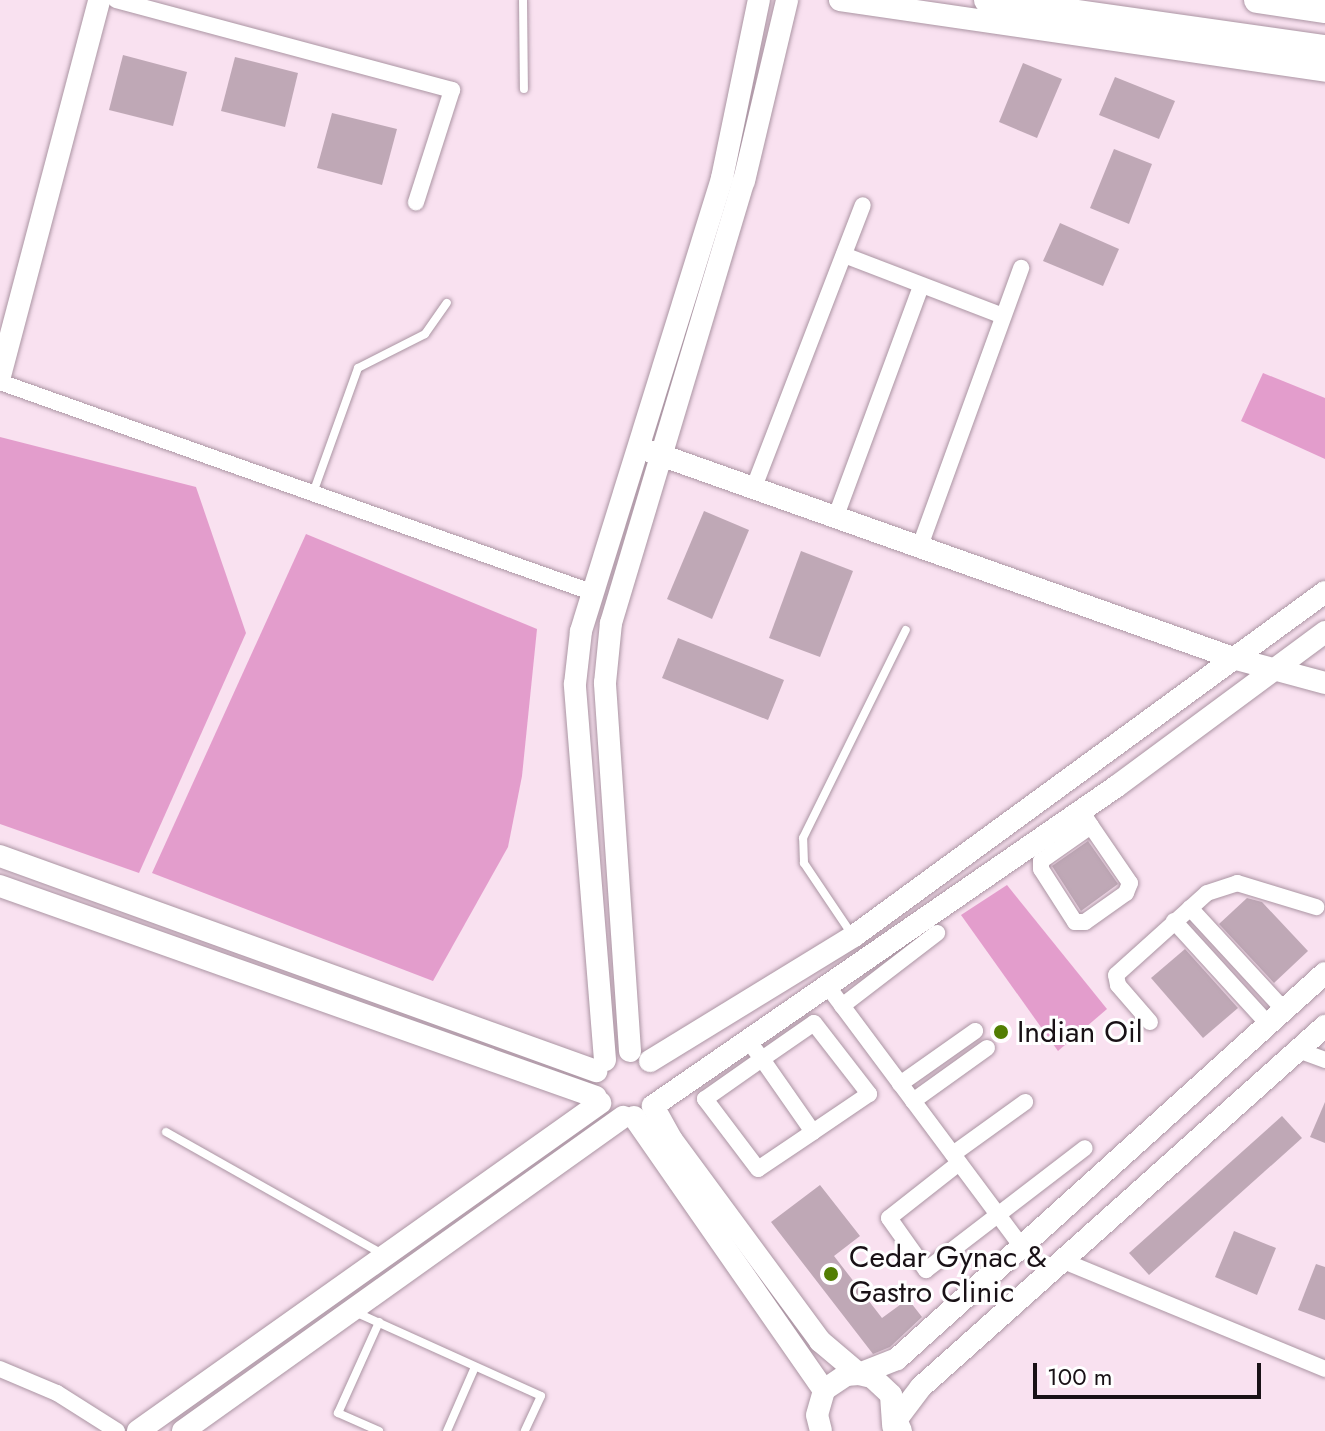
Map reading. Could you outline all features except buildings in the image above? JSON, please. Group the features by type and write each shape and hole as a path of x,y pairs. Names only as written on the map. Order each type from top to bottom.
{"main road":[{"path":"0,376 99,0"},
{"path":"138,1431 386,1256 598,1100 601,1066 575,684 581,631 722,178 759,0"},
{"path":"637,1113 660,1081 640,1056 605,683 611,623 744,181 787,0"},
{"path":"840,0 1191,39 1325,48"},
{"path":"987,0 1191,39 1325,71"},
{"path":"1257,0 1325,10"},
{"path":"639,448 1236,659 1280,668 1325,683"},
{"path":"0,856 601,1066 640,1056 854,936 1325,592"},
{"path":"183,1431 826,984 1086,818 1325,632"},
{"path":"0,886 637,1113 672,1140 820,1341 859,1374 883,1385 896,1427"},
{"path":"815,1426 824,1390 846,1375 859,1374 897,1359 1325,973"},
{"path":"896,1427 921,1387 1325,1026"},
{"path":"637,1113 824,1390"}],"street":[{"path":"116,0 452,90 416,202"},
{"path":"754,487 863,205"},
{"path":"844,255 1003,316"},
{"path":"920,546 1021,268"},
{"path":"836,516 921,286"},
{"path":"0,382 594,593"},
{"path":"1086,818 1130,883 1126,893 1085,922 1075,922 1041,869 1041,861 1086,818"},
{"path":"1150,1022 1118,985 1116,975 1174,921 1222,884 1237,883 1316,907"},
{"path":"1190,908 1276,1017"},
{"path":"1174,921 1276,1017"},
{"path":"842,1006 937,933"},
{"path":"826,984 1022,1247"},
{"path":"814,1023 869,1094 758,1169 705,1099 762,1059 814,1023"},
{"path":"900,1084 975,1031"},
{"path":"747,1039 813,1132"},
{"path":"913,1101 987,1048"},
{"path":"1298,1050 1325,1060"},
{"path":"1025,1102 889,1218 926,1270 1085,1148"},
{"path":"1061,1260 1325,1369"},
{"path":"0,1369 57,1393 117,1431"}],"lane":[{"path":"523,0 524,89"},
{"path":"313,493 358,368 425,334 447,303"},
{"path":"854,936 804,863 803,838 906,630"},
{"path":"166,1132 386,1256"},
{"path":"354,1311 541,1396 525,1431"},
{"path":"379,1322 338,1413 379,1431"},
{"path":"447,1431 475,1367"}],"shaded area":[{"path":"1263,373 1325,398 1325,459 1241,421"},
{"path":"0,437 196,487 246,633 139,873 0,824"},
{"path":"306,534 537,629 522,776 508,847 433,981 152,873"},
{"path":"1007,885 1107,1009 1058,1051 961,915"}],"place":[{"name":"Indian Oil","path":"1001,1032"},
{"name":"Cedar Gynac & Gastro Clinic","path":"831,1274"}]}
